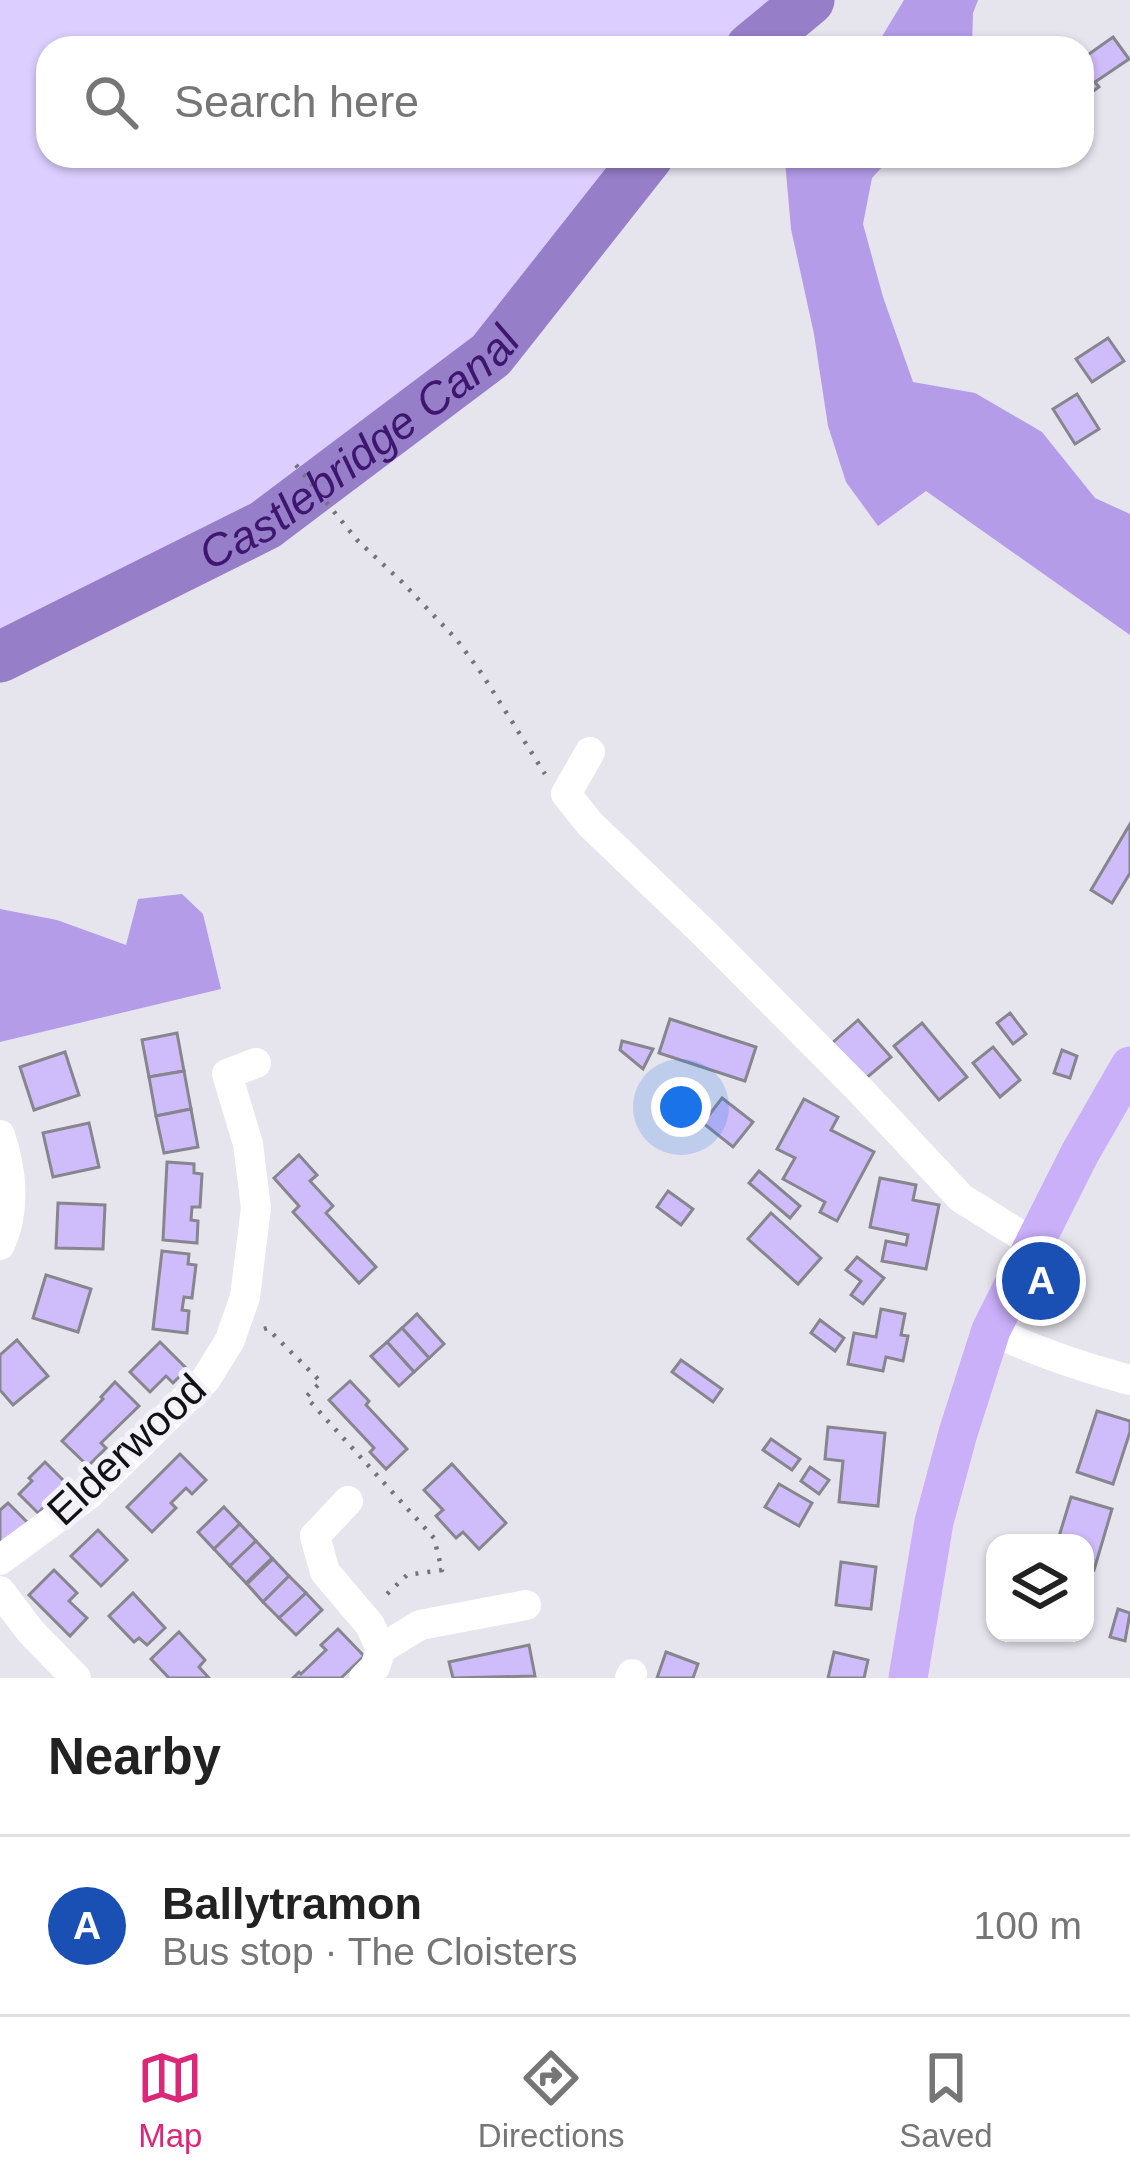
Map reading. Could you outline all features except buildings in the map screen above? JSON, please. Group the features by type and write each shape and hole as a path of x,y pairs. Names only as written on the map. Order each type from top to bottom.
{"main road":[{"path":"908,1678 934,1522 991,1330 1090,1134 1130,1066"}],"street":[{"path":"590,752 566,794 590,824 831,1060 961,1198 1033,1243"},
{"name":"Elderwood","path":"0,1560 88,1495 206,1379 234,1329 245,1297 256,1208 248,1144 227,1074 256,1063"},
{"path":"0,1135 12,1181 7,1229 0,1245"},
{"path":"991,1330 1026,1348 1130,1380"},
{"path":"348,1501 315,1535 325,1572 370,1625 381,1649"},
{"path":"0,1591 31,1632 76,1678"},
{"path":"364,1678 375,1667 381,1649 420,1624 526,1605"}],"path":[{"path":"296,465 357,540 457,640 548,779 566,794"},
{"path":"234,1329 267,1328 321,1382 306,1397 434,1538 442,1570 407,1575 363,1617"}],"shaded area":[{"path":"0,0 809,0 766,36 36,36 36,168 639,168 491,355 265,525 0,657"},
{"path":"904,0 978,0 972,36 882,36"},
{"path":"786,168 881,168 872,178 863,224 913,382 975,393 1042,432 1095,498 1130,514 1130,635 926,491 878,526 846,482 828,426 791,229"},
{"path":"182,894 203,914 221,989 0,1042 0,909 57,920 126,945 138,899"}],"waterway":[{"name":"Castlebridge Canal","path":"766,36 809,0"},
{"name":"Castlebridge Canal","path":"0,657 265,525 491,355 639,168"}],"place":[{"name":"Ballytramon","path":"1041,1281"}]}
